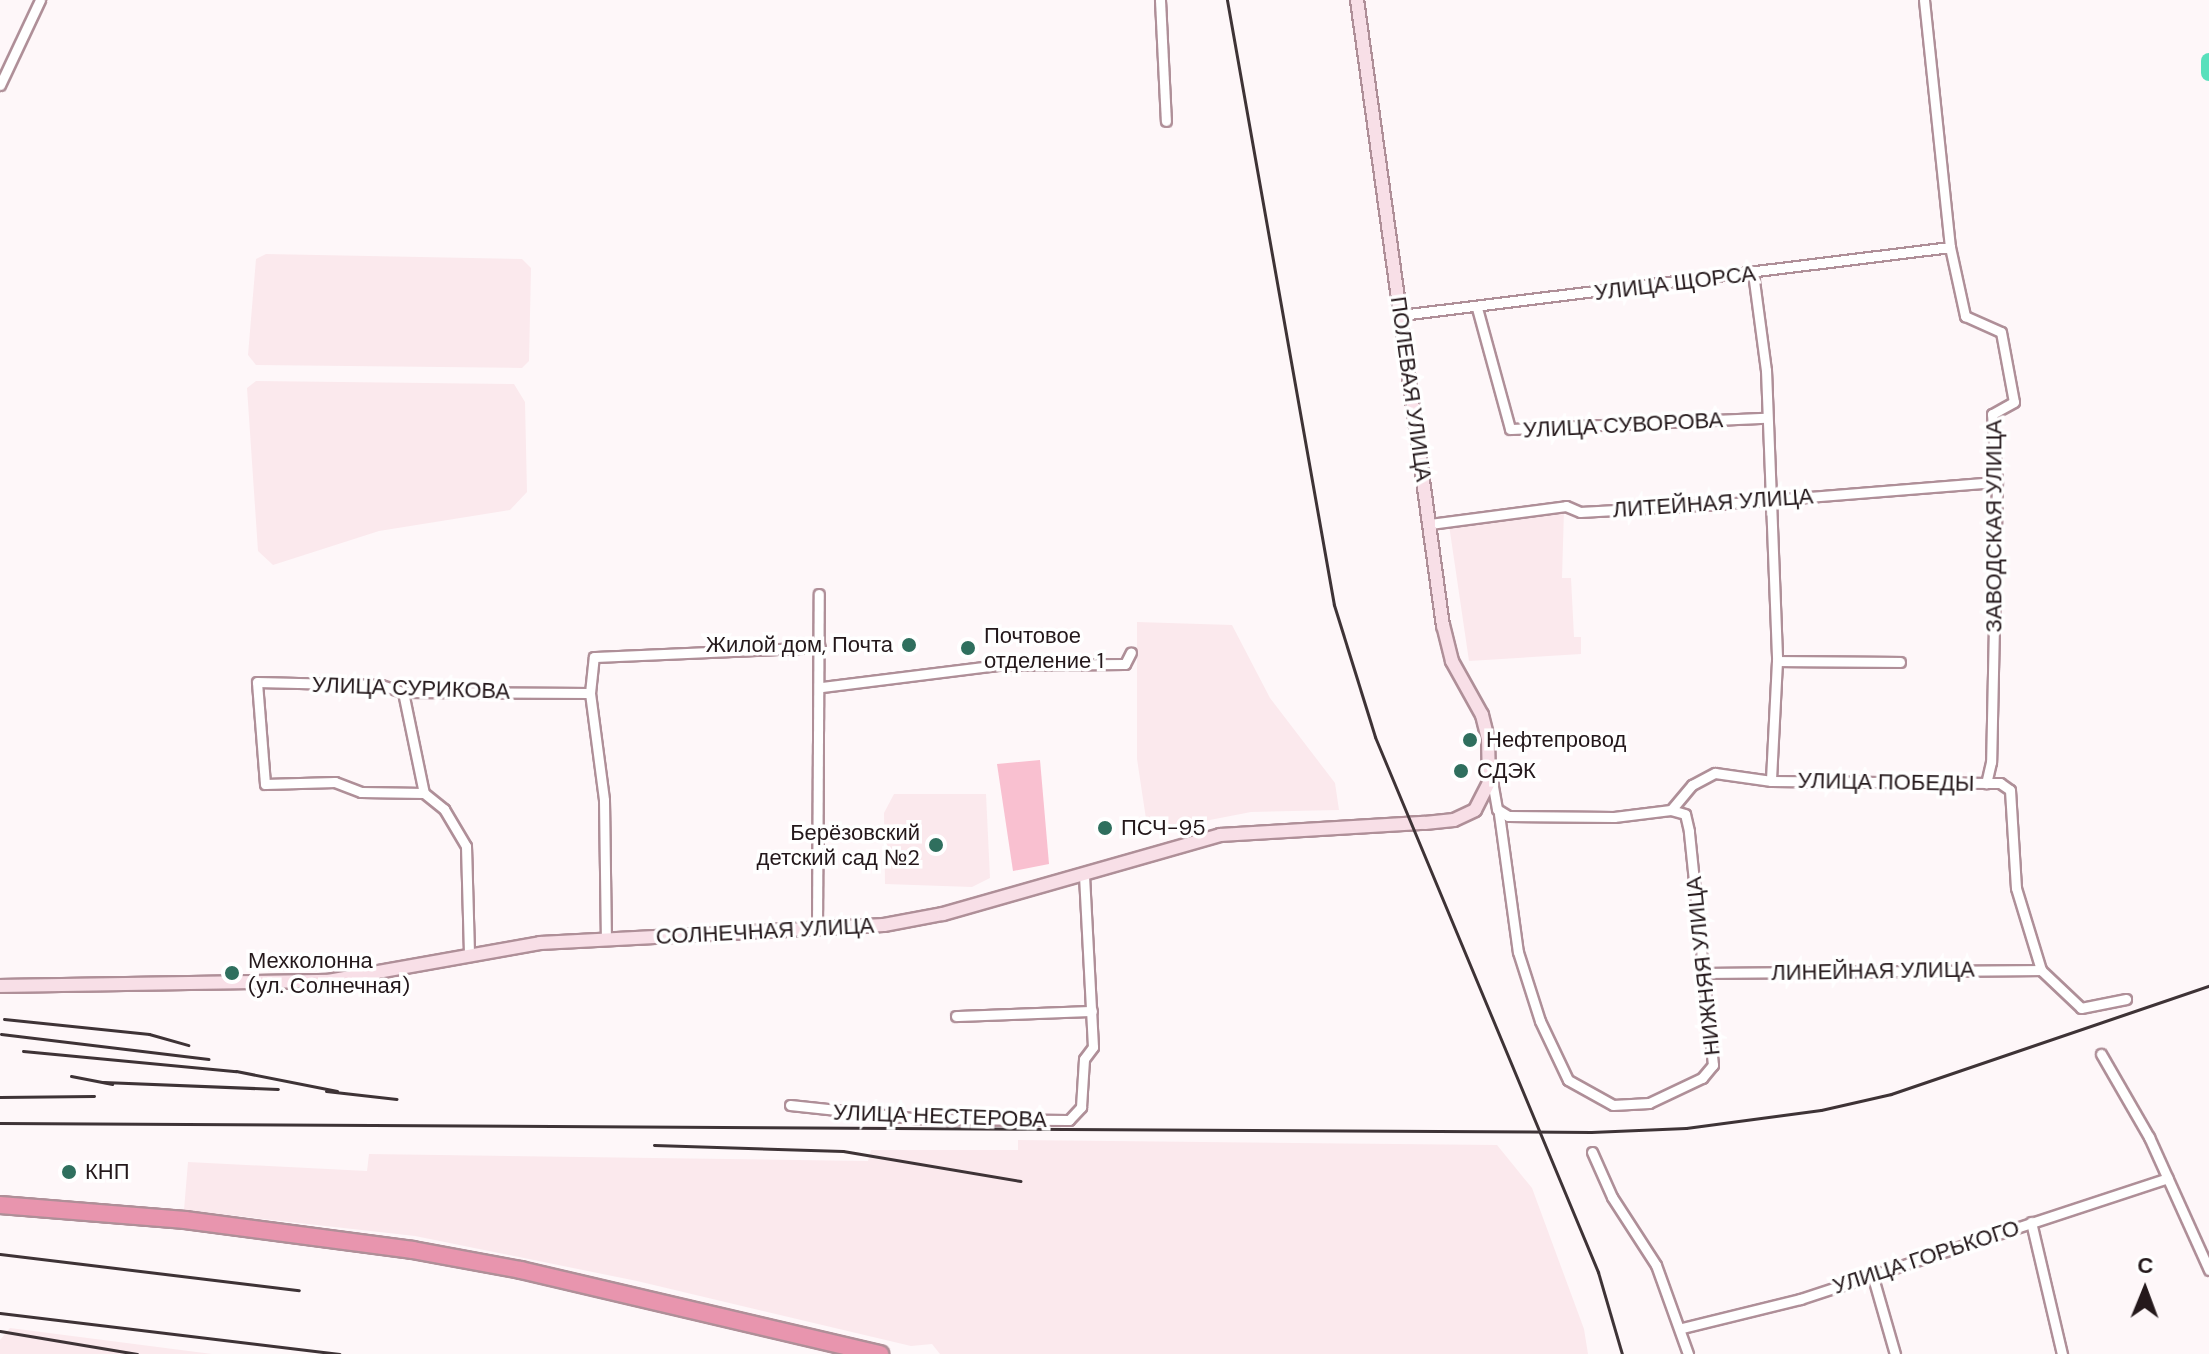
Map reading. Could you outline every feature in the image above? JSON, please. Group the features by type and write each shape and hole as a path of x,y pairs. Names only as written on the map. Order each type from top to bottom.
{"highway":[{"path":"0,1205 185,1220 413,1250 521,1270 880,1354"}],"street":[{"path":"0,85 40,0"},
{"path":"1160,0 1166,121"},
{"name":"ПОЛЕВАЯ УЛИЦА","path":"1357,0 1447,645 1482,715 1491,771"},
{"name":"ЗАВОДСКАЯ УЛИЦА","path":"1924,0 1950,247 1965,316 2001,332 2014,402 1992,414 1997,482 1991,762 1986,783"},
{"name":"УЛИЦА ЩОРСА","path":"1401,315 1950,247"},
{"path":"1753,273 1767,418 1777,661 1771,781"},
{"name":"УЛИЦА СУВОРОВА","path":"1477,308 1510,429 1767,418"},
{"name":"ЛИТЕЙНАЯ УЛИЦА","path":"1430,524 1566,506 1580,512 1997,482"},
{"path":"817,928 822,687 819,594"},
{"path":"606,938 604,800 590,693 594,657 820,647"},
{"path":"822,687 998,665 1125,664 1131,652"},
{"path":"1777,661 1900,662"},
{"name":"УЛИЦА СУРИКОВА","path":"424,793 361,792 335,782 265,784 257,682 381,685 403,692 590,693"},
{"path":"403,692 424,793 444,809 466,846 469,954"},
{"path":"1491,771 1499,814 1614,817 1671,810"},
{"name":"СОЛНЕЧНАЯ УЛИЦА","path":"0,986 327,981 469,954 606,938 884,925 943,914 1220,835 1454,820 1480,804 1491,771"},
{"name":"УЛИЦА ПОБЕДЫ","path":"1671,810 1707,776 1726,773 1771,781 2000,783 2012,799 2016,888 2041,970"},
{"name":"НИЖНЯЯ УЛИЦА","path":"1499,814 1518,952 1540,1021 1568,1080 1613,1105 1649,1103 1710,1072 1715,1054 1689,831 1685,814 1671,810"},
{"name":"УЛИЦА НЕСТЕРОВА","path":"790,1105 921,1119 1069,1120 1081,1107 1084,1059 1093,1047 1084,875"},
{"path":"2041,970 2081,1008 2126,999"},
{"name":"ЛИНЕЙНАЯ УЛИЦА","path":"1705,973 2041,970"},
{"path":"956,1016 1092,1011"},
{"path":"2101,1054 2168,1178 2209,1270"},
{"path":"1592,1152 1612,1197 1656,1265 1682,1328 1688,1354"},
{"name":"УЛИЦА ГОРЬКОГО","path":"1682,1328 1872,1274 2168,1178"},
{"path":"2031,1222 2062,1354"},
{"path":"1872,1274 1895,1354"}],"shaded area":[{"path":"266,254 522,259 531,268 529,361 522,368 256,365 248,355 256,259"},
{"path":"256,381 514,384 525,402 527,492 510,510 379,531 273,565 258,551 247,388"},
{"path":"1564,510 1562,578 1571,578 1574,637 1581,637 1581,654 1469,661 1449,525"},
{"path":"1137,622 1232,625 1270,698 1335,783 1339,810 1251,812 1148,832 1137,759"},
{"path":"1040,760 1049,864 1013,871 997,764"},
{"name":"Берёзовский детский сад №2","path":"894,794 986,794 990,878 972,887 885,884 884,813"},
{"path":"1018,1140 1497,1145 1532,1188 1584,1329 1588,1354 940,1354 932,1344 911,1346 637,1281 415,1236 184,1210 188,1162 367,1171 369,1154 868,1161 871,1150 1018,1150"},
{"path":"10,1328 212,1354 0,1354 0,1340"}],"waterway":[{"path":"2209,61 2209,73"}],"railway":[{"path":"1227,0 1334,605 1375,737 1598,1272 1622,1354"},
{"path":"0,1123 1591,1132 1686,1128 1821,1110 1891,1094 2209,986"},
{"path":"4,1019 149,1034 188,1045"},
{"path":"1,1034 208,1059"},
{"path":"23,1051 236,1071 337,1091"},
{"path":"71,1076 112,1084"},
{"path":"103,1082 278,1089"},
{"path":"326,1091 397,1099"},
{"path":"0,1097 94,1096"},
{"path":"654,1145 843,1151 1020,1181"},
{"path":"0,1254 299,1290"},
{"path":"0,1313 340,1354"},
{"path":"0,1331 137,1354"}],"place":[{"name":"Жилой дом, Почта","path":"909,645"},
{"name":"Почтовое отделение 1","path":"968,648"},
{"name":"Нефтепровод","path":"1470,740"},
{"name":"СДЭК","path":"1461,771"},
{"name":"ПСЧ-95","path":"1105,828"},
{"name":"Берёзовский детский сад №2","path":"936,845"},
{"name":"Мехколонна (ул. Солнечная)","path":"232,973"},
{"name":"КНП","path":"69,1172"}]}
